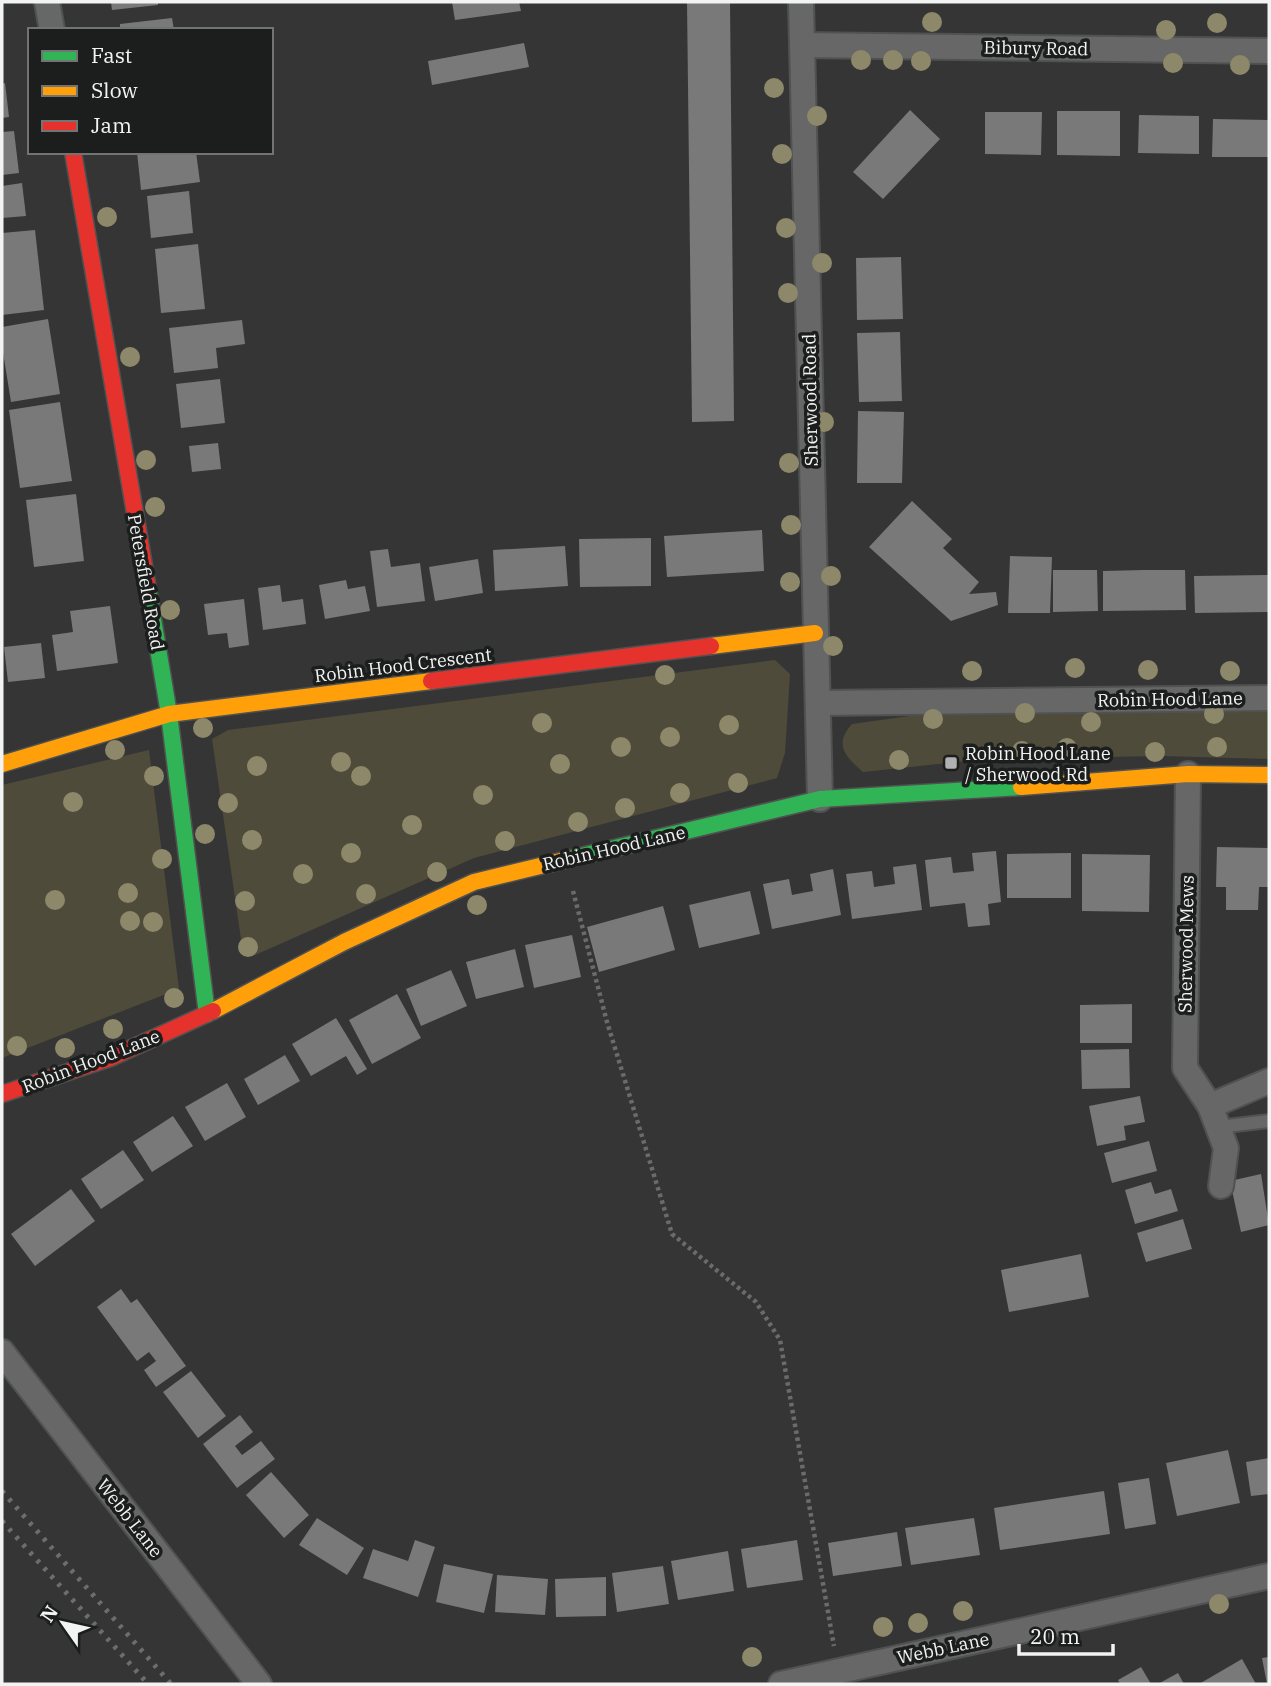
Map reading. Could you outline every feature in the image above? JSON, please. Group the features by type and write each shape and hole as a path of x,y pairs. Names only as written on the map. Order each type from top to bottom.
{"street":[{"path":"47,2 52,28"},
{"name":"Sherwood Road","path":"801,2 820,799"},
{"name":"Bibury Road","path":"802,45 1269,51"},
{"name":"Petersfield Road","path":"73,154 169,714 207,1014"},
{"name":"Robin Hood Crescent","path":"2,765 169,714 814,633"},
{"name":"Robin Hood Lane","path":"818,703 1269,698"},
{"name":"Robin Hood Lane","path":"2,1094 110,1058 207,1014 344,942 474,882 820,799 976,791 1188,774 1269,775"},
{"name":"Sherwood Mews","path":"1188,774 1185,1068 1214,1117 1226,1148 1221,1186"},
{"path":"1214,1117 1269,1080"},
{"name":"Webb Lane","path":"2,1352 259,1684"},
{"name":"Webb Lane","path":"781,1684 840,1678 1269,1576"}],"lane":[{"path":"1214,1117 1269,1121"}],"path":[{"path":"565,860 607,1022 671,1234 756,1302 780,1340 840,1678"}],"shaded area":[{"path":"775,660 790,674 785,753 777,778 474,858 253,956 243,953 212,739 228,730"},
{"path":"1269,708 1269,759 1163,756 985,759 863,772 847,756 843,744 846,731 852,724 960,709"},
{"path":"149,750 179,989 2,1058 2,785"}],"building":[{"path":"111,2 158,2 158,5 112,10"},
{"path":"452,2 519,2 521,11 455,20"},
{"path":"687,2 730,2 734,421 692,422"},
{"path":"172,18 174,28 120,28 120,24"},
{"path":"524,43 529,67 432,85 428,61"},
{"path":"5,83 9,117 2,118 2,84"},
{"path":"910,110 940,139 883,199 853,172"},
{"path":"1057,111 1120,111 1120,156 1057,155"},
{"path":"985,112 1042,112 1041,155 985,154"},
{"path":"1139,115 1199,116 1199,154 1138,153"},
{"path":"1213,119 1269,120 1269,157 1212,157"},
{"path":"14,131 19,173 2,175 2,132"},
{"path":"137,154 196,154 200,182 141,190"},
{"path":"22,183 26,216 2,218 2,186"},
{"path":"189,191 193,233 151,238 147,196"},
{"path":"35,230 44,310 2,315 2,233"},
{"path":"198,244 205,309 161,313 155,249"},
{"path":"901,257 903,319 857,320 856,258"},
{"path":"48,319 60,394 11,402 2,346 2,327"},
{"path":"242,320 245,344 216,348 218,368 174,373 169,328"},
{"path":"900,332 902,401 859,402 857,333"},
{"path":"220,379 225,423 181,428 176,384"},
{"path":"60,402 72,481 20,488 9,410"},
{"path":"858,411 904,412 902,483 857,483"},
{"path":"218,443 221,469 192,472 189,446"},
{"path":"76,494 84,561 34,567 26,500"},
{"path":"912,501 952,539 943,548 979,582 969,594 996,592 998,605 951,621 869,547"},
{"path":"762,530 764,571 667,577 664,536"},
{"path":"651,538 651,586 580,587 579,539"},
{"path":"565,546 568,586 495,591 493,550"},
{"path":"388,549 391,567 420,563 425,601 377,607 370,551"},
{"path":"1010,556 1052,557 1050,613 1008,613"},
{"path":"478,559 483,593 435,601 429,567"},
{"path":"1053,570 1097,570 1098,611 1053,612"},
{"path":"1185,570 1186,610 1103,611 1103,571"},
{"path":"1268,575 1268,612 1195,613 1194,576"},
{"path":"346,580 348,589 365,586 370,611 325,619 319,585"},
{"path":"280,585 282,602 303,599 306,624 263,630 258,588"},
{"path":"244,599 249,645 229,648 227,633 208,635 204,604"},
{"path":"110,606 118,663 57,671 52,635 73,632 70,611"},
{"path":"41,643 45,678 8,682 4,647"},
{"path":"1217,847 1269,848 1269,887 1259,887 1258,910 1226,910 1226,887 1216,887"},
{"path":"996,851 1001,902 988,904 990,925 968,927 965,903 930,907 925,860 951,857 953,873 974,871 972,853"},
{"path":"1071,853 1071,898 1007,898 1007,854"},
{"path":"1082,854 1150,855 1149,912 1082,911"},
{"path":"916,864 922,910 852,919 846,874 872,871 874,887 895,884 893,867"},
{"path":"833,869 841,915 772,929 763,884 789,879 792,895 813,891 810,874"},
{"path":"750,891 760,934 699,948 689,905"},
{"path":"663,906 675,950 599,972 587,927"},
{"path":"572,935 581,977 534,988 525,945"},
{"path":"515,949 524,987 476,999 466,962"},
{"path":"451,970 467,1006 421,1026 406,989"},
{"path":"397,994 421,1038 372,1064 349,1020"},
{"path":"1132,1004 1132,1043 1080,1043 1080,1005"},
{"path":"336,1018 367,1069 357,1075 346,1056 311,1076 292,1044"},
{"path":"1129,1049 1130,1088 1082,1089 1081,1050"},
{"path":"285,1055 300,1081 258,1105 244,1079"},
{"path":"227,1083 246,1117 205,1141 185,1107"},
{"path":"1140,1096 1145,1122 1124,1126 1126,1140 1097,1146 1089,1106"},
{"path":"173,1116 193,1146 152,1172 133,1142"},
{"path":"1149,1141 1157,1171 1112,1183 1104,1153"},
{"path":"123,1150 144,1180 101,1209 81,1179"},
{"path":"1261,1174 1269,1225 1241,1232 1230,1181"},
{"path":"1151,1182 1155,1194 1171,1189 1178,1211 1135,1224 1125,1190"},
{"path":"71,1189 95,1221 35,1266 11,1234"},
{"path":"1183,1219 1192,1249 1146,1262 1137,1233"},
{"path":"1081,1254 1089,1297 1009,1312 1001,1270"},
{"path":"121,1289 131,1303 137,1299 186,1366 156,1387 144,1370 156,1361 149,1352 137,1361 97,1307"},
{"path":"191,1371 226,1416 198,1438 163,1392"},
{"path":"240,1415 253,1432 235,1446 242,1455 261,1441 275,1459 237,1488 203,1444"},
{"path":"1228,1450 1240,1503 1177,1516 1166,1463"},
{"path":"1269,1458 1269,1494 1251,1496 1246,1462"},
{"path":"271,1472 309,1515 284,1538 246,1495"},
{"path":"1149,1478 1156,1524 1125,1529 1118,1483"},
{"path":"1104,1491 1110,1534 1000,1550 994,1508"},
{"path":"317,1518 364,1548 347,1575 299,1545"},
{"path":"974,1518 980,1555 911,1565 905,1528"},
{"path":"897,1532 902,1566 833,1576 828,1543"},
{"path":"415,1540 435,1547 418,1597 363,1578 373,1549 408,1561"},
{"path":"797,1540 803,1580 747,1588 741,1549"},
{"path":"728,1551 734,1591 678,1600 671,1561"},
{"path":"444,1564 493,1574 484,1613 436,1602"},
{"path":"663,1566 669,1604 617,1612 612,1573"},
{"path":"497,1575 548,1579 545,1615 495,1612"},
{"path":"606,1577 606,1616 556,1617 555,1579"},
{"path":"1269,1657 1269,1684 1267,1684 1262,1658"},
{"path":"1242,1659 1256,1684 1199,1684"},
{"path":"1141,1667 1151,1684 1120,1684 1118,1680"},
{"path":"1178,1673 1184,1684 1158,1684"}],"railway":[{"path":"2,1491 171,1684"},
{"path":"2,1521 148,1684"}],"traffic: fast":[{"path":"148,589 169,714 207,1014"},
{"path":"569,859 820,799 1021,787"}],"traffic: slow":[{"path":"711,646 815,633"},
{"path":"2,764 169,714 431,681"},
{"path":"1021,787 1188,774 1269,775"},
{"path":"213,1011 344,942 474,882 569,859"}],"traffic: jam":[{"path":"73,154 148,589"},
{"path":"431,681 711,646"},
{"path":"2,1094 110,1058 213,1011"}],"place":[{"name":"Robin Hood Lane / Sherwood Rd","path":"951,763"}]}
